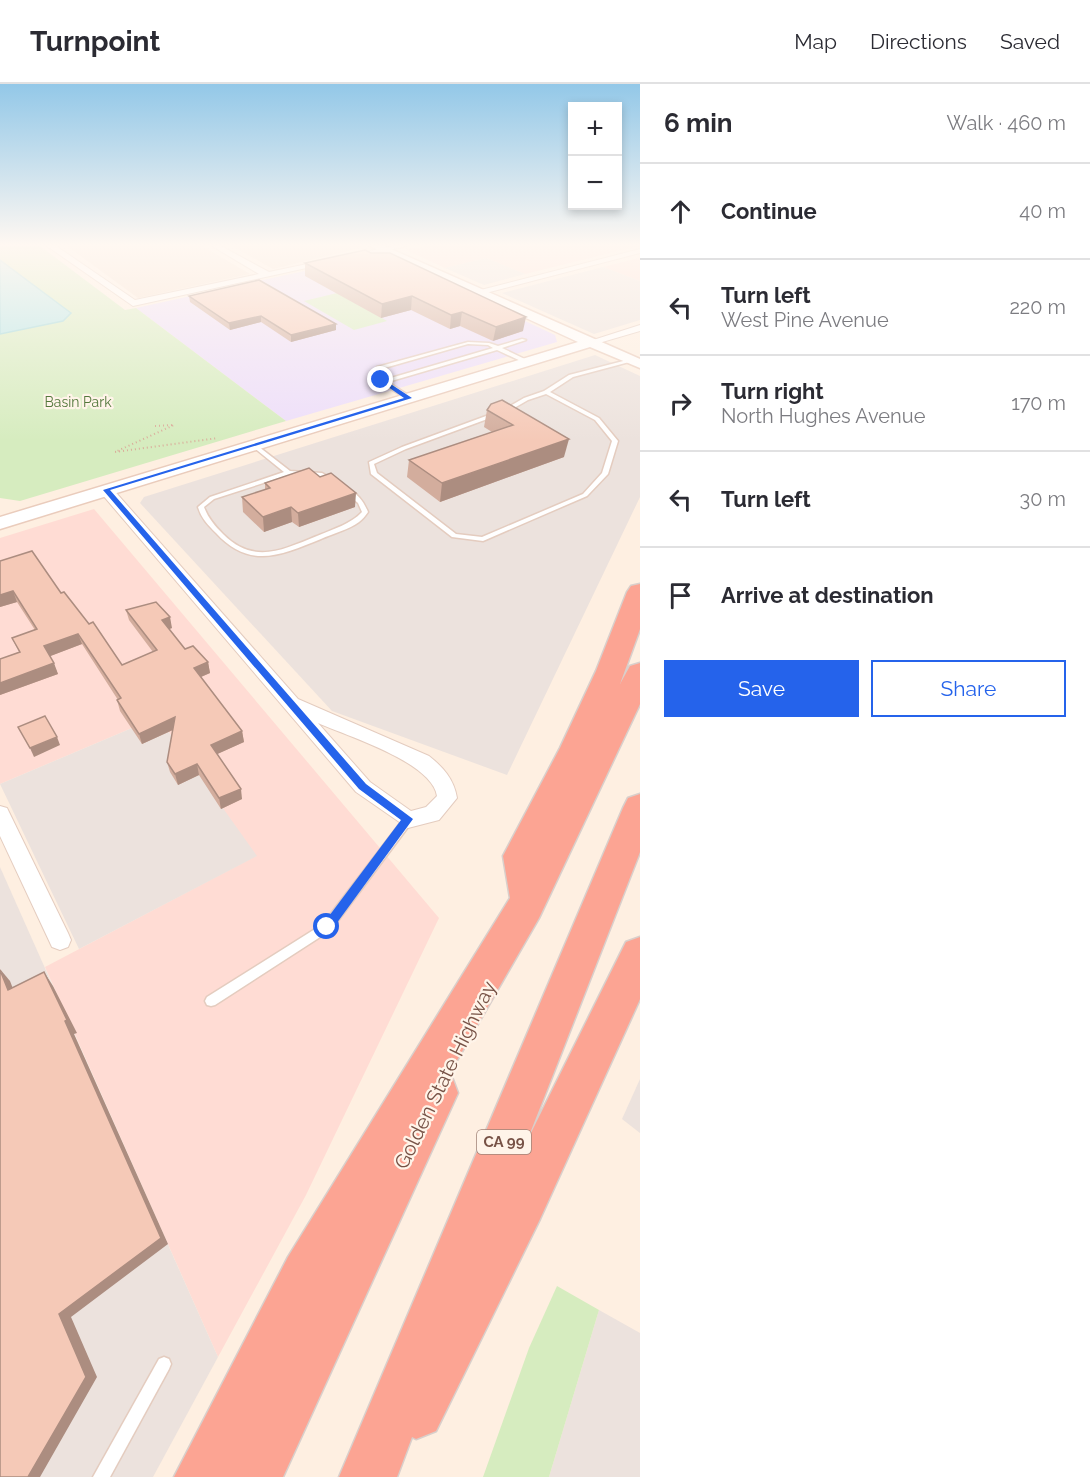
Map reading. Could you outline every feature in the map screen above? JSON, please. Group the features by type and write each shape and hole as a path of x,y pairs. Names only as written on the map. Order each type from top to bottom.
{"highway":[{"path":"203,1477 306,1275 529,900 521,856 576,748 611,671 640,592"},
{"name":"Golden State Highway","path":"253,1477 640,673"},
{"name":"CA 99","path":"369,1477 640,808"},
{"path":"382,1477 523,1202 640,954"}],"street":[{"path":"521,311 636,362"},
{"path":"0,523 640,328"},
{"path":"106,490 363,786 408,819 432,814 447,798 446,788 439,775 407,753 295,705"},
{"path":"0,814 60,940"}],"lane":[{"path":"383,382 524,340"},
{"path":"409,398 383,382 376,374 379,368 468,343 499,348 527,362"},
{"path":"546,392 597,418 615,441 604,474 585,495 483,539 454,536 374,474 371,463 404,448 507,410 546,392 571,376 636,362"},
{"path":"254,445 288,473 322,475 361,502 365,512 357,520 341,528 276,552 258,555 240,550 226,541 203,517 201,507 212,498 288,473"},
{"path":"211,1001 327,927 408,819"},
{"path":"101,1477 164,1364"}],"path":[{"path":"155,426 174,425 115,452 221,437"}],"shaded area":[{"path":"140,311 504,311 555,335 557,342 286,421"},
{"path":"542,311 640,311 640,320 594,334"},
{"path":"595,355 640,376 640,497 507,775 332,711 140,503 144,497"},
{"path":"94,509 439,918 306,1195 218,1357 45,967 256,856 158,717 0,784 0,538"},
{"path":"158,717 257,856 79,949 0,784"},
{"path":"0,867 218,1357 153,1477 0,1477"},
{"path":"640,1079 640,1133 622,1119"},
{"path":"599,1310 640,1333 640,1477 549,1477"}],"green space":[{"name":"Basin Park","path":"0,311 140,311 286,421 20,501 0,498"},
{"path":"321,311 369,311 387,321 354,330"},
{"path":"557,1286 599,1310 549,1477 483,1477 529,1348"}],"water":[{"path":"0,311 68,311 71,313 63,321 0,334"}],"building":[{"path":"211,311 313,311 336,324 291,335 261,316 229,323"},
{"path":"443,311 513,311 526,317 496,327 462,312 451,315"},
{"path":"502,400 569,439 442,483 409,460 513,425 487,410 491,404"},
{"path":"309,468 320,477 331,473 356,493 298,513 291,507 263,517 242,497 270,488 265,483"},
{"path":"32,551 61,593 64,592 89,624 93,622 122,665 157,650 126,610 156,602 170,617 162,620 185,649 193,646 208,662 194,668 242,731 211,745 241,789 219,798 197,764 175,774 167,762 175,717 139,734 117,700 121,698 78,634 44,646 54,663 0,683 0,659 20,652 12,638 37,629 13,591 0,595 0,561"},
{"path":"45,716 57,737 30,748 18,727"},
{"path":"0,970 8,990 44,972 161,1238 59,1314 86,1377 28,1477 0,1477"}],"route":[{"path":"327,927 408,819 389,808 363,786 106,490 409,398 381,380"}]}
